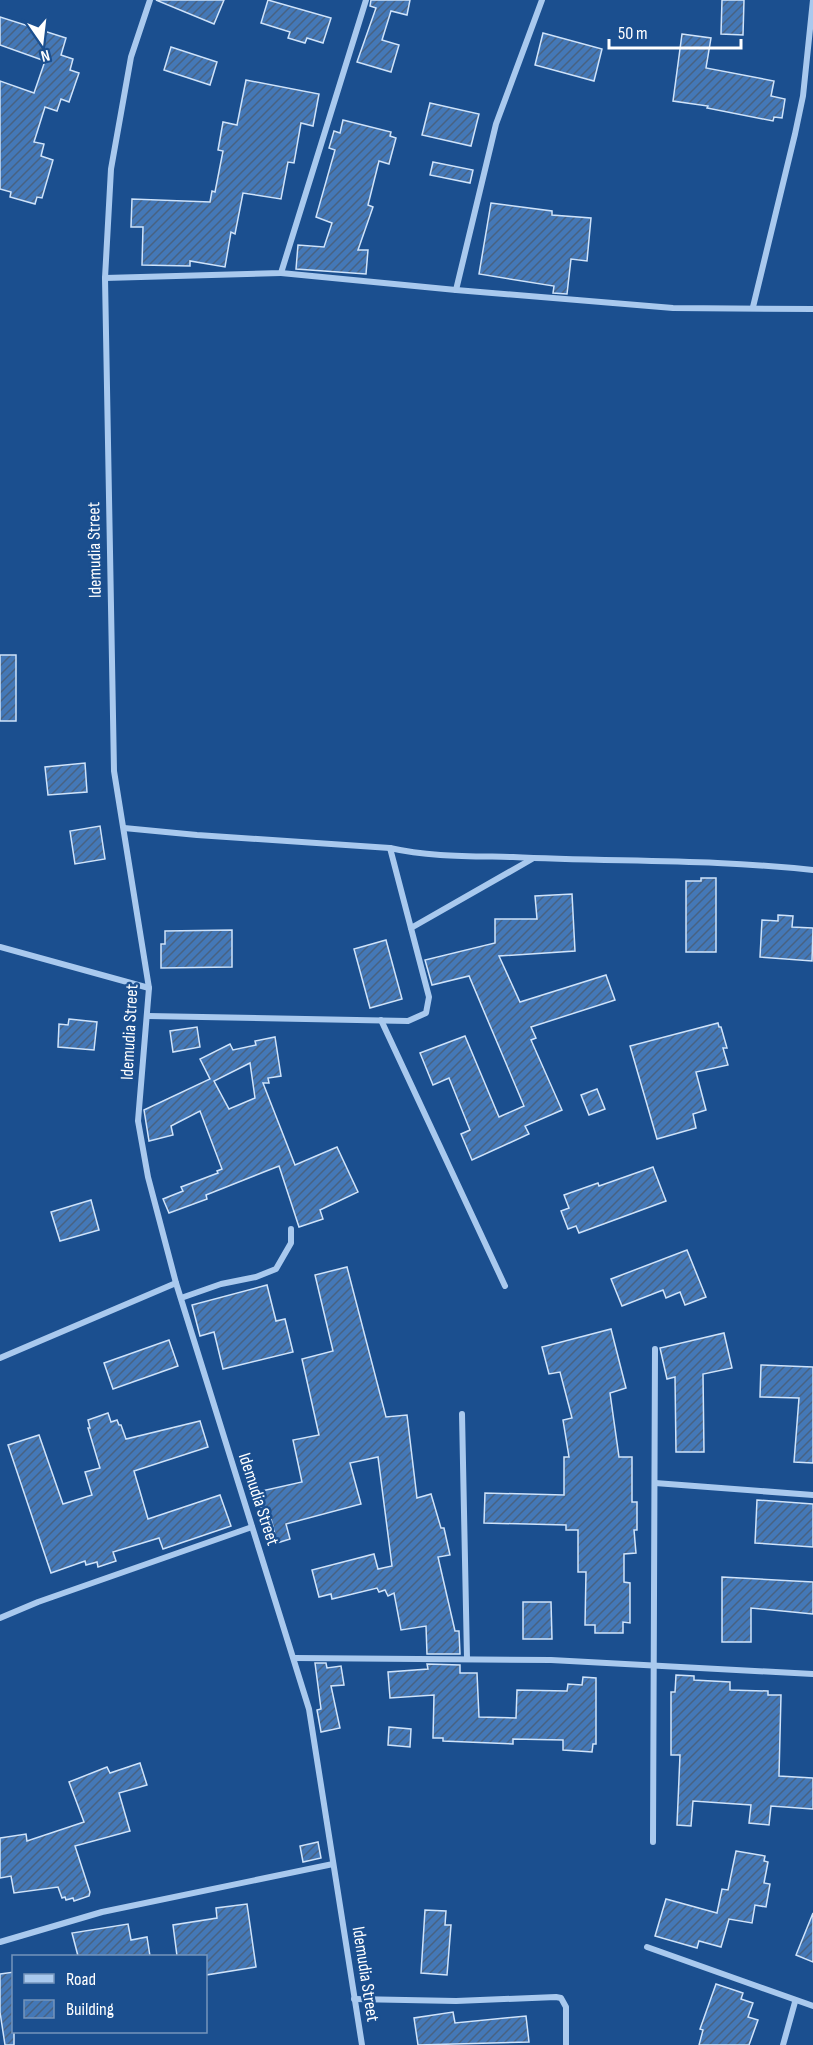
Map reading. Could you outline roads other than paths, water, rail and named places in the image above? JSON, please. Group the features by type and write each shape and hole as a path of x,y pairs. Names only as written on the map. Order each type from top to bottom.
{"street":[{"name":"Idemudia Street","path":"150,0 130,57 111,170 105,278 114,771 149,988 138,1120 148,1177 176,1284 295,1658 309,1709 362,2045"},
{"path":"281,273 366,0"},
{"path":"456,290 496,124 542,0"},
{"path":"753,307 803,96 813,0"},
{"path":"105,278 281,273 673,308 813,309"},
{"path":"124,828 390,848 408,852 653,861 813,870"},
{"path":"147,1016 381,1020 417,1019 426,1013 429,1005 390,848"},
{"path":"411,928 532,858"},
{"path":"0,947 149,988"},
{"path":"381,1020 505,1286"},
{"path":"181,1298 221,1284 256,1277 276,1269 291,1243 291,1229"},
{"path":"0,1358 176,1284"},
{"path":"653,1842 656,1664 655,1350"},
{"path":"462,1414 466,1658"},
{"path":"655,1483 813,1495"},
{"path":"0,1618 49,1598 252,1527"},
{"path":"295,1658 466,1658 656,1664 813,1674"},
{"path":"0,1942 102,1912 333,1864"},
{"path":"647,1947 795,2002 813,2006"},
{"path":"354,1999 456,2001 561,1998 566,2007 566,2045"},
{"path":"783,2045 795,2002"}]}
